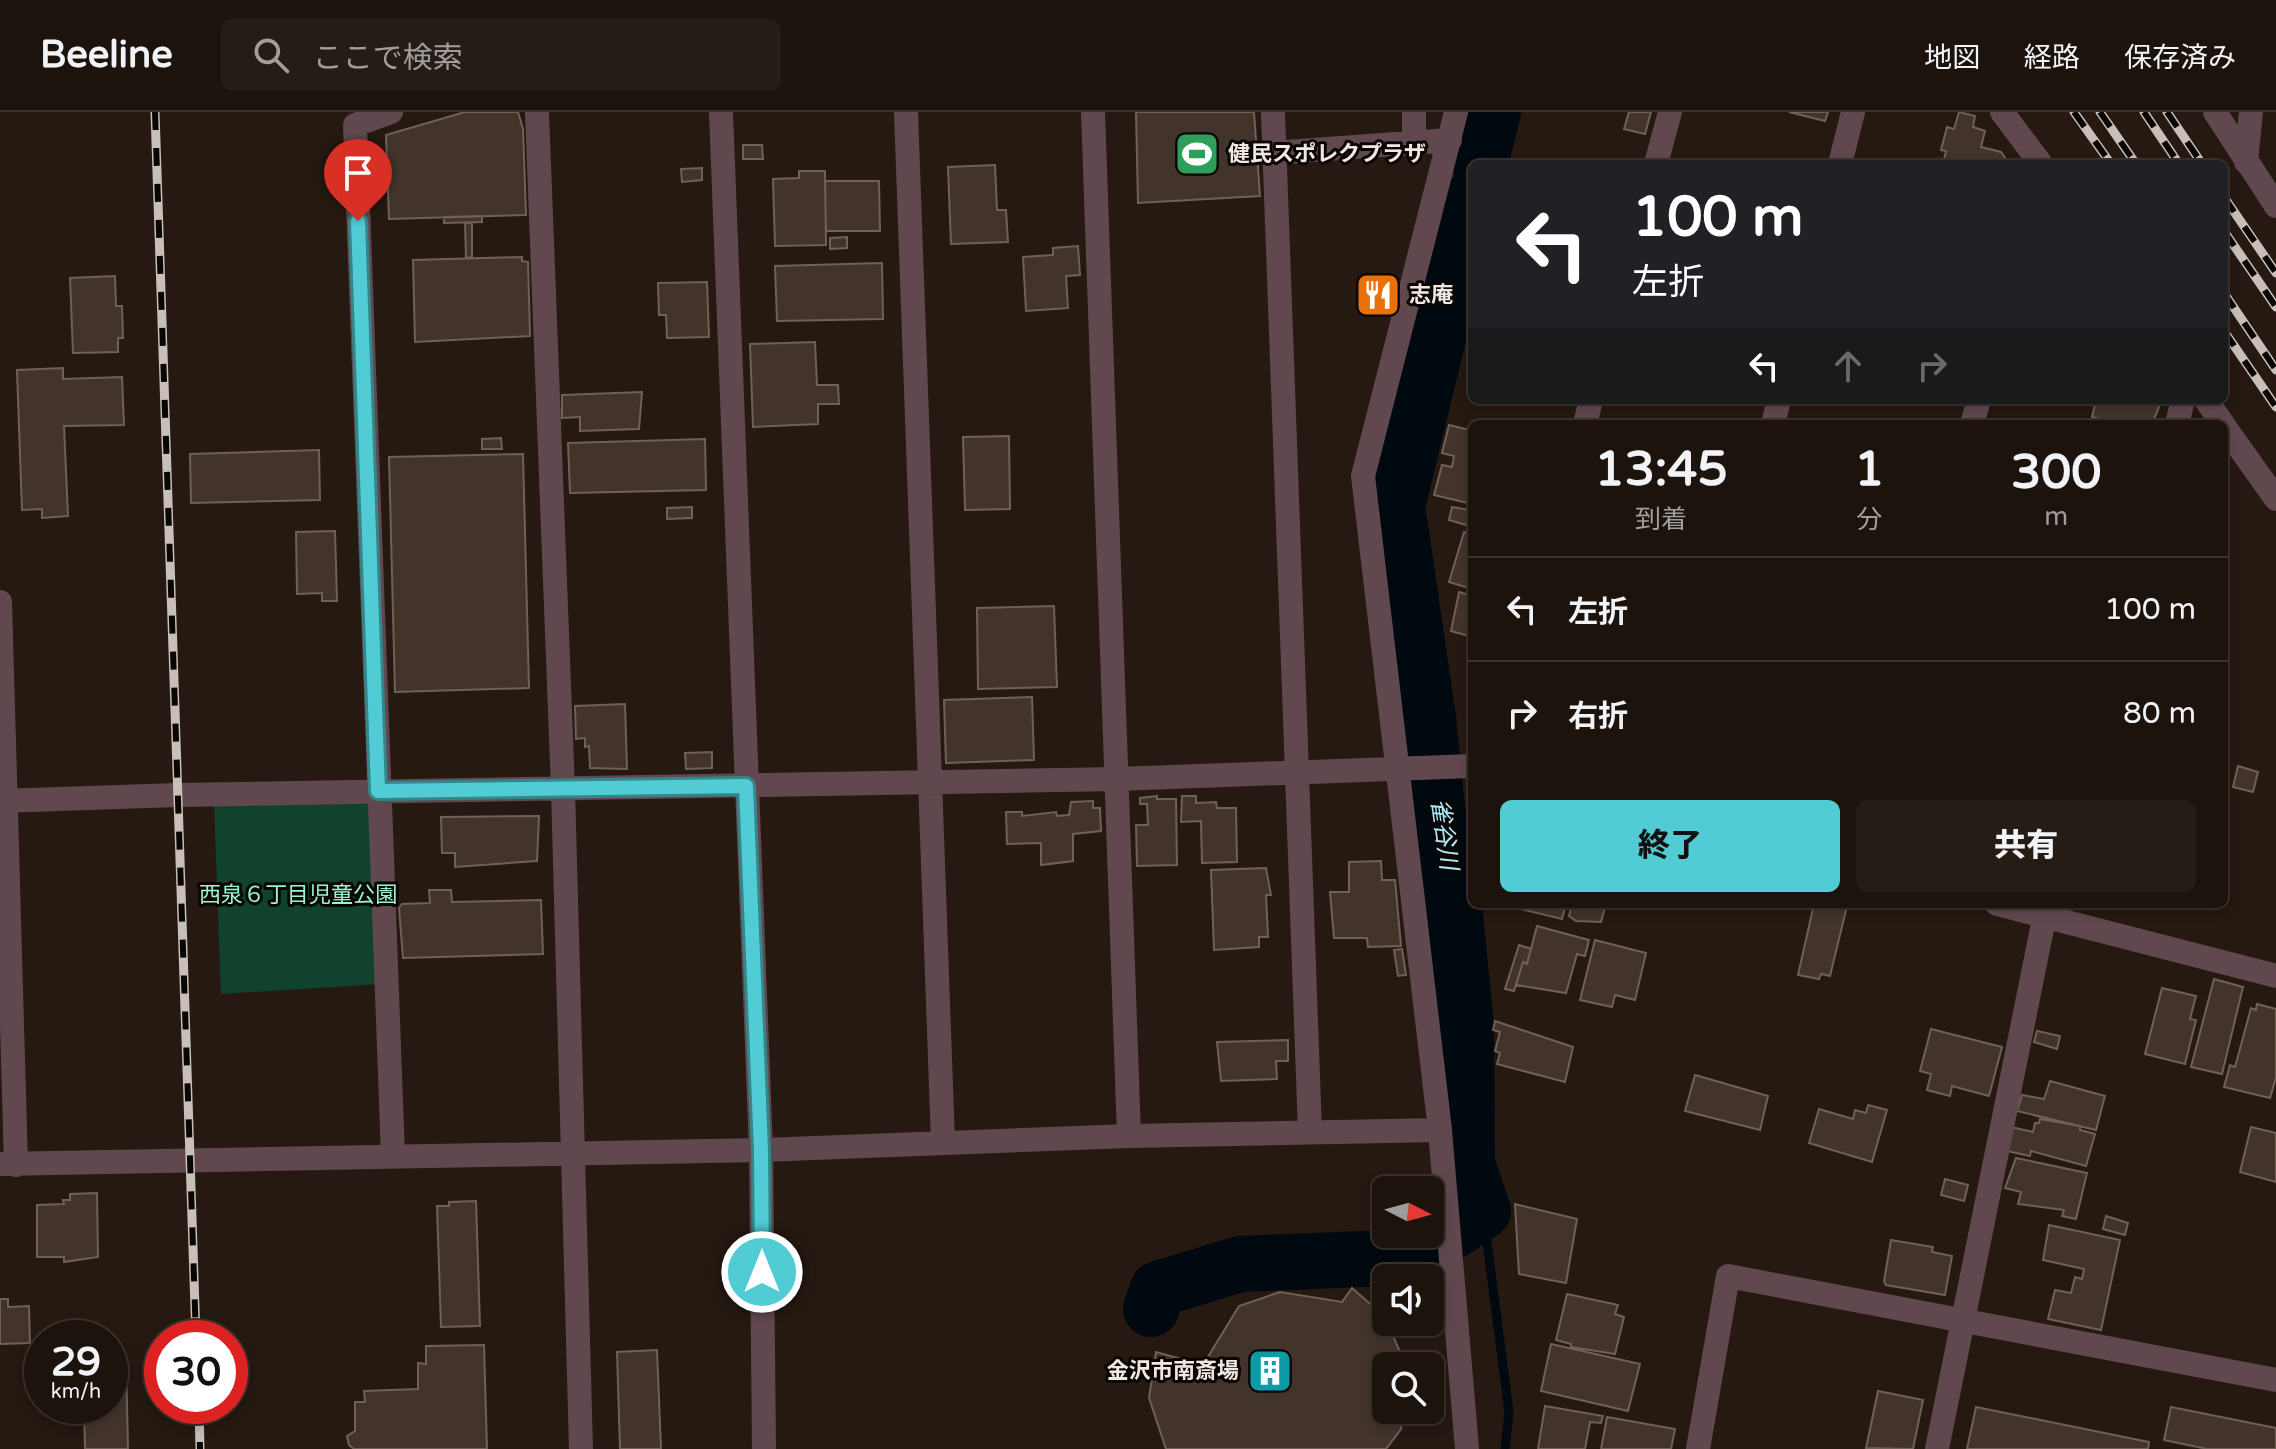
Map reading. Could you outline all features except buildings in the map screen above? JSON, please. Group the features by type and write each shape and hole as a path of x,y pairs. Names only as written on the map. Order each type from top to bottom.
{"street":[{"path":"391,112 355,125 393,1156"},
{"path":"537,112 575,1152 581,1449"},
{"path":"721,112 761,1150 764,1449"},
{"path":"906,112 943,1142"},
{"path":"1093,112 1129,1136"},
{"path":"1273,112 1310,1132"},
{"path":"1414,112 1414,142"},
{"path":"1456,112 1363,476 1404,766 1440,1130 1467,1449"},
{"path":"1657,160 1670,112"},
{"path":"1841,160 1853,112"},
{"path":"2002,112 2038,160"},
{"path":"2215,112 2276,206"},
{"path":"2246,162 2251,112"},
{"path":"1273,153 1450,140"},
{"path":"2228,432 2276,499"},
{"path":"0,602 8,1164 761,1150 1129,1136 1440,1130"},
{"path":"4,801 378,791 1117,779 1467,766"},
{"path":"1937,1449 2046,910 2276,976"},
{"path":"1698,1449 1728,1276 2276,1380"}],"green space":[{"name":"西泉６丁目児童公園","path":"376,795 383,984 221,994 214,805"}],"waterway":[{"name":"雀谷川","path":"1481,160 1493,112"},
{"name":"雀谷川","path":"1151,1309 1158,1289 1240,1264 1414,1257 1483,1211 1467,1164 1466,1027 1453,894 1437,808 1428,718 1397,506 1468,214"},
{"path":"1483,1211 1509,1412 1505,1449"}],"railway":[{"path":"155,112 195,1320"},
{"path":"2074,112 2108,160"},
{"path":"2100,112 2133,160"},
{"path":"2144,112 2176,160"},
{"path":"2167,112 2199,160"},
{"path":"2228,203 2276,273"},
{"path":"2228,237 2276,307"},
{"path":"2228,299 2276,370"},
{"path":"2228,337 2276,407"},
{"path":"199,1424 200,1449"}],"place":[{"name":"健民スポレクプラザ","path":"1197,154"},
{"name":"志庵","path":"1378,295"},
{"name":"金沢市南斎場","path":"1270,1371"}],"route":[{"path":"358,221 378,791 746,786 761,1150 762,1272"}]}
